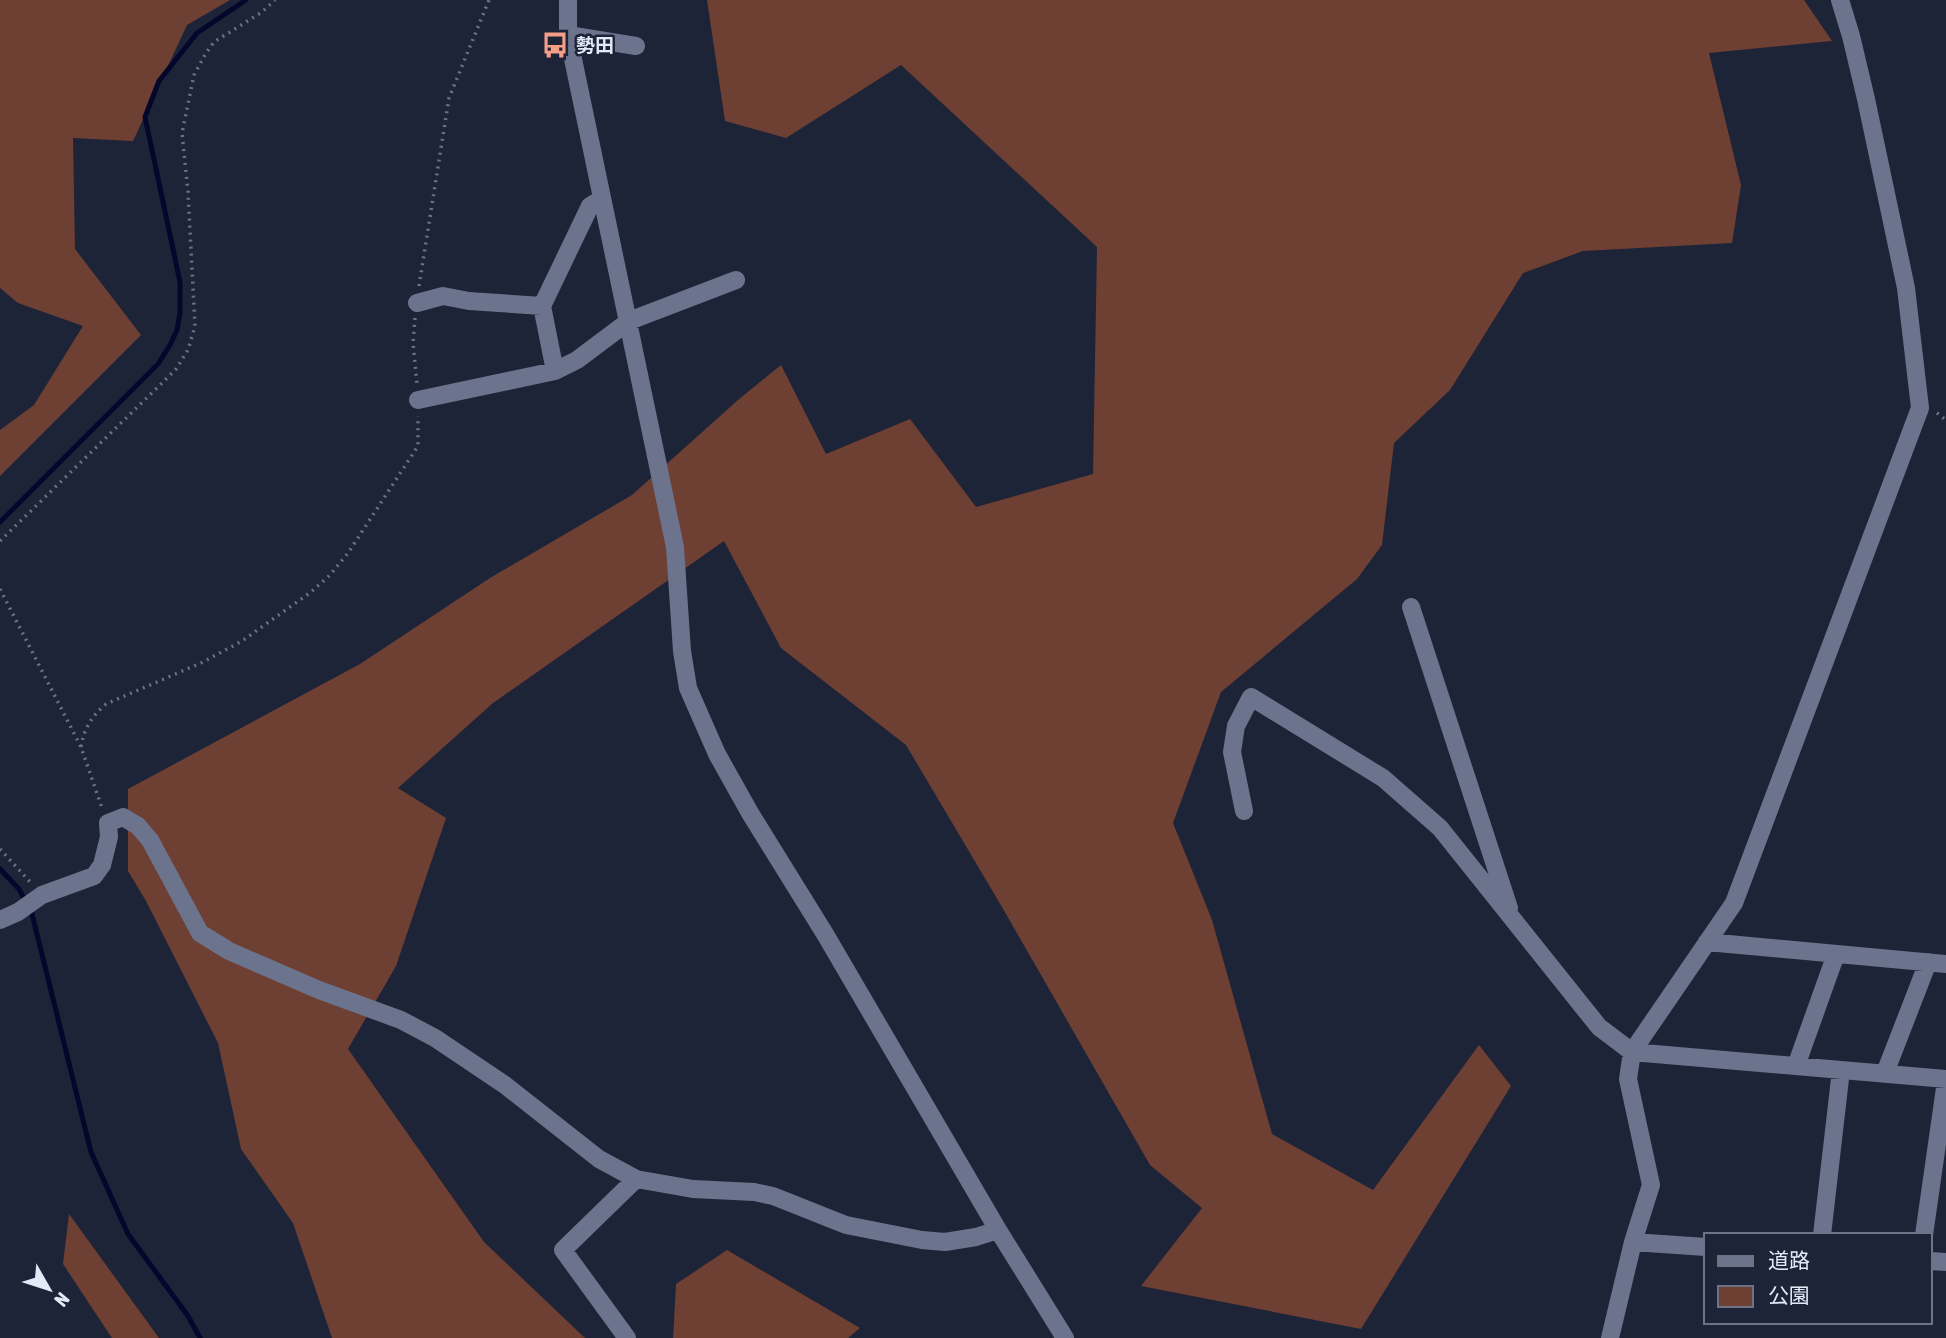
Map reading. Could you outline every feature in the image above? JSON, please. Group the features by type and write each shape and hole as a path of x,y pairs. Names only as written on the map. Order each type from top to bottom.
{"street":[{"path":"568,0 568,35 675,547 682,651 688,688 717,754 750,813 1065,1338"},
{"path":"1610,1338 1633,1242 1651,1185 1628,1079 1632,1052 1734,903 1920,408 1906,288 1866,99 1840,0"},
{"path":"568,35 636,46"},
{"path":"555,371 542,306 590,206 601,199"},
{"path":"418,400 555,371 578,360 629,321 736,280"},
{"path":"417,303 443,296 469,301 542,306"},
{"path":"1411,607 1512,918"},
{"path":"1244,811 1232,752 1236,726 1251,698 1383,778 1440,828 1600,1027 1632,1052 1946,1080 1941,1149 1924,1233"},
{"path":"0,920 18,912 42,895 94,876 102,865 109,837 108,823 123,817 138,826 155,848 200,933 229,951 319,990 401,1020 435,1038 505,1085 599,1159 636,1179 693,1189 754,1192 773,1196 846,1225 922,1240 945,1242 998,1230"},
{"path":"1707,942 1937,963 1885,1073"},
{"path":"1796,1066 1836,954"},
{"path":"1822,1233 1841,1070"},
{"path":"627,1338 563,1250 636,1179"},
{"path":"1633,1242 1704,1247"}],"path":[{"path":"0,541 176,369 188,350 195,326 195,299 181,133 194,75 214,42 262,12 275,0"},
{"path":"81,747 83,732 95,713 106,704 201,663 242,642 311,592 348,553 418,446 418,400 413,343 449,98 489,0"},
{"path":"0,589 81,747 108,823"},
{"path":"0,849 42,895"}],"green space":[{"path":"0,0 230,0 187,25 133,141 73,138 75,249 141,335 0,476 0,430 34,405 83,326 18,303 0,288"},
{"path":"707,0 1804,0 1832,41 1709,53 1741,185 1732,243 1583,251 1523,273 1450,390 1394,443 1382,545 1357,579 1221,692 1173,823 1212,920 1272,1134 1373,1190 1479,1045 1511,1086 1361,1329 1141,1286 1202,1208 1150,1165 906,745 781,648 724,541 493,703 398,788 446,818 396,966 348,1049 484,1242 585,1338 332,1338 293,1223 241,1149 218,1043 128,871 128,789 360,664 490,578 632,495 781,365 826,454 910,419 976,507 1093,474 1097,247 901,65 786,138 725,121"},
{"path":"69,1214 159,1338 112,1338 63,1264"},
{"path":"727,1250 860,1328 848,1338 673,1338 676,1284"}],"waterway":[{"path":"0,522 158,364 170,345 177,330 180,313 180,282 145,117 159,81 197,33 246,0"},
{"path":"0,869 19,889 32,914 91,1152 128,1234 188,1316 200,1338"}],"place":[{"name":"勢田","path":"555,45"}]}
